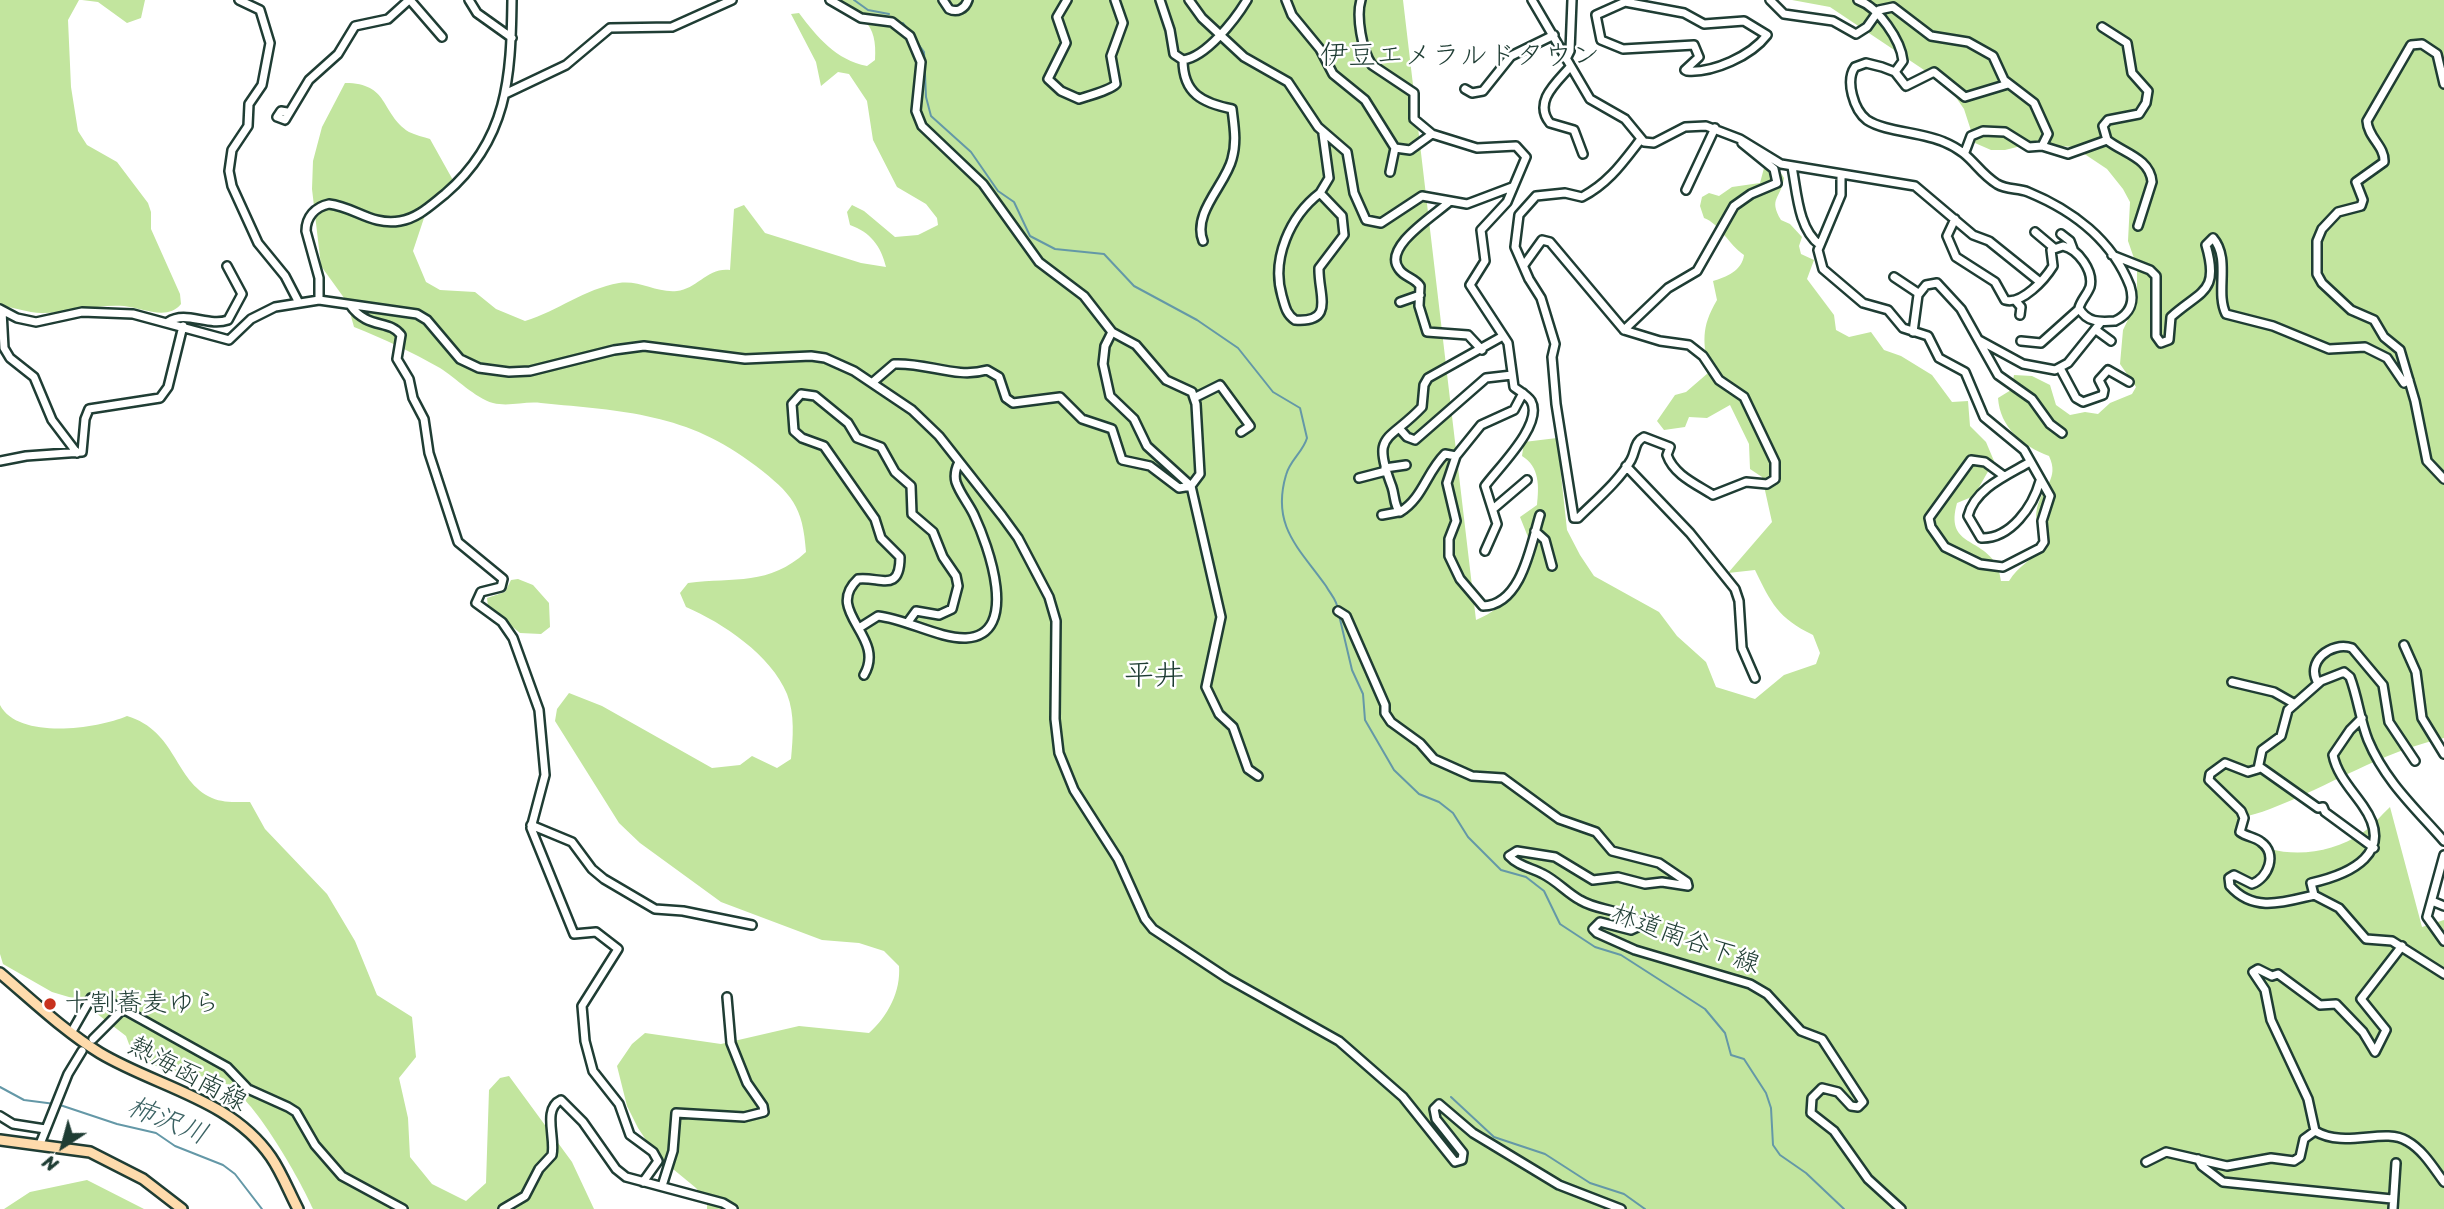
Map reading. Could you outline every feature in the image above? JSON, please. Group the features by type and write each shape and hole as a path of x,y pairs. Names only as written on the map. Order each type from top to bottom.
{"main road":[{"name":"熱海函南線","path":"0,973 71,1033 119,1064 216,1108 238,1122 270,1156 298,1209"},
{"path":"0,1140 82,1149 143,1179 182,1209"}],"street":[{"path":"239,0 260,10 270,43 262,85 249,104 248,126 232,150 229,164 232,186 258,243 285,276 299,303"},
{"path":"287,112 314,74 338,54 355,26 387,19 410,0 442,37"},
{"path":"469,0 477,13 512,38"},
{"path":"319,300 319,278 306,231 306,224 314,211 323,205 337,205 370,220 388,222 418,215 456,184 476,162 493,130 512,64 512,0"},
{"path":"505,94 572,61 610,28 672,27 732,0"},
{"path":"830,0 856,16 892,22 910,36 921,62 916,111 922,126 983,184 1039,262 1084,296 1112,332 1136,345 1166,380 1188,389 1194,398 1201,470 1199,478 1191,486 1179,488 1150,466 1122,460 1112,429 1082,419 1060,397 1020,404 1010,401 999,377 991,371 964,374 923,364 894,364 873,382"},
{"path":"943,0 945,6 954,11 963,8 968,0"},
{"path":"1067,0 1057,17 1066,43 1048,79 1061,91 1079,99 1094,92 1110,90 1116,84 1111,56 1123,23 1115,0"},
{"path":"1160,0 1170,30 1174,54 1183,60 1191,58 1220,35 1247,0"},
{"path":"1189,0 1244,57 1288,82 1323,133 1347,152 1354,193 1364,218 1371,223 1387,221 1422,196 1467,204 1512,187"},
{"path":"1286,0 1292,15 1320,49 1333,74 1365,100 1395,148 1390,172"},
{"path":"1361,0 1359,11 1368,59 1414,93 1414,119 1432,134 1477,148 1511,145 1521,149 1526,162 1503,207 1481,230 1485,261 1470,285 1510,349 1514,387 1531,402 1534,419 1485,486 1497,524 1485,551"},
{"path":"1532,0 1590,99 1625,119 1641,139 1654,143 1685,127 1714,128 1740,139 1781,164 1917,187 2040,282"},
{"path":"1572,0 1568,63 1546,97 1543,108 1550,123 1574,130 1583,154"},
{"path":"1770,0 1783,14 1833,21 1856,34 1867,27 1877,13 1887,6 1897,8 1931,36 1968,42 1983,49 1995,58 2008,84 2031,99 2037,108 2048,134 2042,146"},
{"path":"1858,0 1877,13 1902,55 1903,61 1895,72"},
{"path":"1624,1 1684,13 1704,24 1744,21 1767,35 1741,56 1709,68 1687,71 1685,70 1699,57 1694,45 1623,49 1601,40 1597,15 1624,1"},
{"path":"2102,27 2127,43 2132,73 2148,91 2146,103 2138,114 2105,122 2103,126 2107,140 2140,161 2151,175 2138,226"},
{"path":"1465,89 1472,93 1483,91 1511,56 1553,35"},
{"path":"2444,84 2437,54 2421,44 2412,45 2367,121 2369,134 2383,152 2384,162 2356,182 2362,198 2361,206 2335,214 2322,229 2317,241 2319,279 2351,310 2374,320 2384,337 2400,350 2427,461 2444,479"},
{"path":"1183,60 1185,77 1194,94 1205,103 1232,109 1235,126 1234,155 1205,215 1201,233 1203,240"},
{"path":"2008,84 1965,97 1937,73 1927,74 1909,86 1904,85 1895,72 1866,63 1855,67 1850,85 1861,114 1870,122 1928,136 1965,152 2000,185 2028,192 2086,223 2112,254 2126,279 2132,302 2120,319 2101,322 2090,320 2079,309"},
{"path":"1686,190 1714,128"},
{"path":"1965,152 1971,136 1987,130 2009,133 2029,147 2042,146 2068,154 2107,140"},
{"path":"1320,193 1342,216 1345,235 1319,268 1323,309 1320,315 1315,319 1295,320 1286,311 1279,288 1278,261 1299,213 1320,193 1329,178 1323,133"},
{"path":"1395,148 1410,150 1432,134"},
{"path":"1524,265 1542,240 1550,242 1574,266 1624,330 1660,341 1689,345 1699,352 1719,380 1746,400 1772,454 1777,474 1767,484 1746,482 1713,495 1686,479 1670,464 1667,455 1670,447 1644,438 1637,443 1626,466 1578,518 1574,518 1552,363 1555,344 1541,298 1517,253 1516,227 1519,215 1532,199 1562,193 1579,197 1587,195 1611,178 1641,139"},
{"path":"1624,330 1668,288 1697,271 1734,206 1751,194 1777,183 1774,169 1746,149 1740,139"},
{"path":"1792,167 1806,226 1810,236 1820,245"},
{"path":"1841,174 1841,195 1820,245 1819,261 1828,275 1863,303 1888,310 1903,328 1928,336 1939,358 1965,372 1984,417 2020,446 2051,501 2042,521 2042,545 2013,564 1989,567 1945,547 1929,518 1971,460 1985,462 2004,476"},
{"path":"1449,202 1398,247 1395,260 1404,274 1419,282 1421,321 1427,332 1468,335 1482,350"},
{"path":"1955,219 1947,236 1956,257 1991,279 2005,300 2015,300 2040,282 2053,266 2050,256 2054,248"},
{"path":"2035,232 2054,248"},
{"path":"2021,341 2040,343 2079,309 2090,287 2090,276 2073,250 2073,245 2062,234"},
{"path":"2112,254 2150,270 2156,276 2156,336 2161,343 2169,340 2171,317 2202,295 2210,284 2211,258 2206,246 2213,238 2219,249 2222,302 2226,314 2273,326 2329,349 2360,345 2387,358 2401,382 2409,380"},
{"path":"2054,248 2063,246 2073,250"},
{"path":"168,322 175,318 211,323 228,320 242,295 227,265"},
{"path":"1397,280 1404,274"},
{"path":"1894,277 1918,293"},
{"path":"1913,332 1918,293 1929,282 1937,283 1961,309 1998,375 2032,399 2050,424 2062,433"},
{"path":"1400,302 1420,295"},
{"path":"77,453 52,420 34,377 6,353 2,341 1,310 22,320 36,322 82,312 103,312 168,322 231,340 260,314 275,307 319,300 417,314 427,320 465,363 496,370 530,371 614,350 649,346 745,359 769,356 825,358 873,382 925,422 1018,538 1054,608 1055,719 1059,753 1074,790 1118,859 1133,899 1153,929 1236,984 1339,1041 1403,1097 1455,1162 1462,1160 1463,1153 1436,1119 1434,1109 1439,1104 1473,1133 1559,1185 1622,1209"},
{"path":"2015,300 2021,307 2020,315"},
{"path":"350,305 363,320 391,328 401,335 397,359 409,379 413,398 425,419 429,453 450,524 463,547 503,579 501,587 481,592 476,603 502,622 513,638 539,710 545,775 531,825 573,934 596,932 618,950 582,1006 584,1031 597,1080 619,1104 630,1135 656,1155 658,1161 655,1168 643,1182"},
{"path":"1979,340 2032,367 2050,370 2060,368 2101,322"},
{"path":"0,461 26,456 82,452 85,419 89,409 142,403 165,394 183,326"},
{"path":"2096,330 2111,341"},
{"path":"1112,332 1105,346 1103,364 1110,396 1134,419 1147,446 1191,486 1221,617 1206,687 1219,714 1233,727 1248,769 1258,776"},
{"path":"1398,512 1382,450 1389,436 1422,407 1424,385 1428,378 1503,336"},
{"path":"2060,368 2076,398 2083,402 2103,395 2099,380 2108,370 2129,382"},
{"path":"1399,428 1407,438 1416,440 1486,378 1512,375"},
{"path":"1194,398 1220,385 1251,426 1241,432"},
{"path":"864,675 871,655 846,603 851,588 862,578 880,583 890,580 898,570 900,557 881,538 875,519 824,446 802,438 794,431 792,404 805,393 815,396 825,408 843,419 858,438 875,443 884,450 895,472 911,486 912,514 933,532 943,557 956,576 958,586 953,609 939,615 916,611 908,622"},
{"path":"1522,393 1514,410 1481,425 1456,456 1447,483 1447,493 1456,521 1449,539 1449,556 1453,569 1478,603 1483,606 1496,604 1514,586 1540,515"},
{"path":"1382,515 1398,512 1420,497 1427,476 1445,454 1456,456"},
{"path":"2030,461 2004,476 1979,497 1969,512 1971,525 1981,538 1996,535 2026,513 2040,481"},
{"path":"859,628 874,617 908,622 967,638 987,632 995,621 997,605 993,571 974,514 956,482 955,469 959,462"},
{"path":"1359,478 1406,465"},
{"path":"1626,466 1690,533 1735,589 1739,601 1742,648 1755,678"},
{"path":"1493,509 1527,480"},
{"path":"1535,531 1545,540 1552,566"},
{"name":"林道南谷下線","path":"1338,611 1346,616 1385,705 1385,713 1391,722 1420,743 1434,759 1472,776 1503,778 1549,814 1596,832 1612,851 1659,863 1687,882 1688,886 1682,887 1662,882 1645,884 1618,877 1594,880 1555,857 1517,850 1509,856 1514,862 1545,875 1582,902 1612,909 1642,925 1631,930 1600,922 1593,929 1597,933 1635,950 1750,984 1768,994 1804,1033 1822,1039 1858,1090 1863,1102 1858,1107 1851,1106 1838,1092 1825,1087 1812,1098 1811,1114 1834,1131 1868,1178 1901,1209"},
{"path":"2404,645 2416,672 2422,718 2444,754"},
{"path":"2318,683 2314,678 2315,665 2320,656 2336,647 2351,648 2383,685 2388,698 2389,722 2415,761"},
{"path":"2260,767 2262,750 2281,736 2285,716 2295,704 2318,683 2339,674 2347,674 2372,750 2392,782 2444,841"},
{"path":"2232,682 2274,692 2295,704"},
{"path":"2314,895 2311,883 2342,874 2364,860 2374,848 2375,834 2367,814 2347,786 2333,759 2338,746 2362,719"},
{"path":"2260,767 2248,772 2225,763 2210,774 2210,784 2241,811 2244,818 2240,832 2260,841 2269,852 2270,865 2264,877 2252,884 2234,875 2230,878 2230,886 2245,899 2266,905 2314,895 2343,912 2365,939 2392,941 2444,974"},
{"path":"2260,767 2374,848"},
{"path":"531,825 572,842 592,869 604,879 655,909 683,911 752,925"},
{"path":"2444,855 2428,921 2444,941"},
{"path":"2432,901 2444,906"},
{"path":"2315,1131 2308,1099 2271,1020 2264,990 2253,972 2258,969 2272,975 2278,974 2320,1004 2339,1007 2363,1031 2375,1052 2386,1030 2361,999 2402,946"},
{"path":"662,1186 673,1151 676,1113 744,1117 764,1112 739,1066 732,1043 727,997"},
{"path":"71,1033 91,998 109,1001 227,1067 248,1089 296,1112 314,1144 342,1176 403,1209"},
{"path":"93,1039 123,1009"},
{"path":"40,1144 68,1074 82,1051"},
{"path":"503,1209 525,1196 539,1169 552,1156 551,1111 554,1103 561,1100 578,1115 616,1170 625,1177 723,1203 733,1209"},
{"path":"0,1116 13,1124 45,1129"},
{"path":"2146,1162 2166,1152 2227,1166 2271,1158 2297,1160 2304,1139 2315,1131 2358,1140 2389,1136 2405,1139 2419,1149 2444,1182"},
{"path":"2198,1159 2202,1166 2223,1182 2392,1199"},
{"path":"2393,1209 2396,1163"}],"green space":[{"path":"0,0 79,0 68,20 71,87 78,131 87,145 117,162 148,203 151,229 180,294 181,304 176,309 162,313 114,306 42,313 0,306"},
{"path":"82,0 145,0 141,18 127,23 98,2"},
{"path":"831,0 1403,0 1476,620 1497,608 1512,593 1534,552 1520,517 1537,505 1538,498 1535,472 1522,456 1524,442 1557,438 1567,530 1594,576 1659,612 1677,636 1706,662 1716,687 1755,699 1784,675 1816,664 1820,653 1813,635 1783,616 1755,570 1728,573 1772,522 1762,477 1750,469 1749,444 1730,405 1707,418 1689,417 1685,427 1664,430 1657,421 1675,395 1686,392 1708,373 1705,335 1708,319 1717,300 1713,281 1737,269 1743,261 1744,255 1715,225 1704,218 1700,206 1702,197 1709,193 1719,196 1732,187 1760,183 1764,168 1776,165 1784,178 1775,203 1777,213 1781,220 1790,224 1802,237 1799,246 1801,254 1814,260 1807,279 1834,315 1836,330 1849,337 1871,332 1884,350 1901,356 1932,375 1952,402 1968,401 1970,426 1986,442 1994,461 1974,496 1957,503 1956,527 1966,540 1989,555 1997,566 2001,581 2009,581 2045,546 2036,513 2052,471 2049,456 2022,441 2003,418 1998,398 2011,390 2014,375 2032,376 2050,385 2056,405 2070,415 2085,412 2098,414 2110,403 2132,394 2136,387 2120,364 2123,330 2137,301 2137,267 2128,241 2130,202 2107,169 2074,147 2029,144 2005,150 1991,150 1975,143 1964,109 1948,86 1830,7 1792,0 2444,0 2444,738 2399,752 2292,800 2240,818 2244,838 2273,850 2304,852 2334,847 2349,841 2366,830 2390,807 2422,927 2444,920 2444,1209 707,1209 707,1202 696,1188 656,1155 627,1106 617,1066 632,1044 645,1033 721,1044 799,1026 869,1033 892,1002 898,985 899,966 884,951 859,943 822,940 721,902 640,843 619,823 555,721 557,709 569,693 602,706 712,768 740,765 752,756 777,768 791,759 791,710 780,680 758,654 730,631 686,607 680,593 688,583 751,578 779,570 792,563 806,552 798,512 779,485 731,448 705,435 680,425 627,412 541,403 493,403 479,397 429,362 354,327 347,302 321,266 312,189 313,161 322,127 345,83 359,84 377,93 393,116 409,132 430,139 454,182 427,209 413,251 426,282 440,290 475,292 496,309 525,321 606,286 627,283 677,291 715,272 730,270 734,209 744,205 765,233 861,263 886,267 874,241 850,225 847,212 852,205 864,211 895,237 918,235 938,225 937,218 926,204 897,187 873,140 867,101 849,74 838,72 821,86 816,62 791,14 799,13 820,39 846,59 867,66 875,60 874,37 865,21"},
{"path":"518,579 533,585 549,603 550,627 541,634 520,633 488,607 487,598 505,592 511,580"},
{"path":"0,705 9,716 40,727 97,725 127,716 156,733 199,790 221,801 250,802 265,829 327,894 355,941 377,995 412,1017 416,1057 399,1078 408,1118 410,1157 432,1184 466,1201 486,1183 489,1090 500,1078 509,1076 572,1162 594,1209 313,1209 298,1179 261,1120 235,1090 224,1083 169,1070 133,1055 126,1036 79,1000 52,992 3,964 0,954"},
{"path":"87,1180 144,1209 4,1209 30,1192"}],"waterway":[{"path":"854,0 868,10 889,14"},
{"path":"903,23 924,52 926,97 931,116 971,152 998,191 1014,202 1030,236 1055,249 1104,254 1134,286 1197,320 1238,348 1273,392 1300,408 1307,438 1286,475 1282,509 1290,535 1334,598 1338,610"},
{"path":"1339,615 1352,670 1363,694 1365,720 1394,770 1419,794 1439,802 1453,813 1468,837 1501,870 1526,877 1544,891 1560,924 1595,947 1621,955 1705,1009 1725,1033 1731,1055 1744,1059 1766,1093 1771,1108 1773,1145 1780,1155 1806,1173 1844,1209"},
{"name":"柿沢川","path":"0,1087 24,1100 55,1104"},
{"path":"1451,1097 1494,1137 1545,1154 1590,1183 1624,1194 1645,1209"},
{"name":"柿沢川","path":"60,1105 117,1124 156,1133 175,1146 223,1165 235,1174 262,1209"}],"place":[{"name":"十割蕎麦ゆら","path":"50,1004"}],"district":[{"name":"伊豆エメラルドタウン","path":"1460,57"},
{"name":"平井","path":"1154,677"}]}
